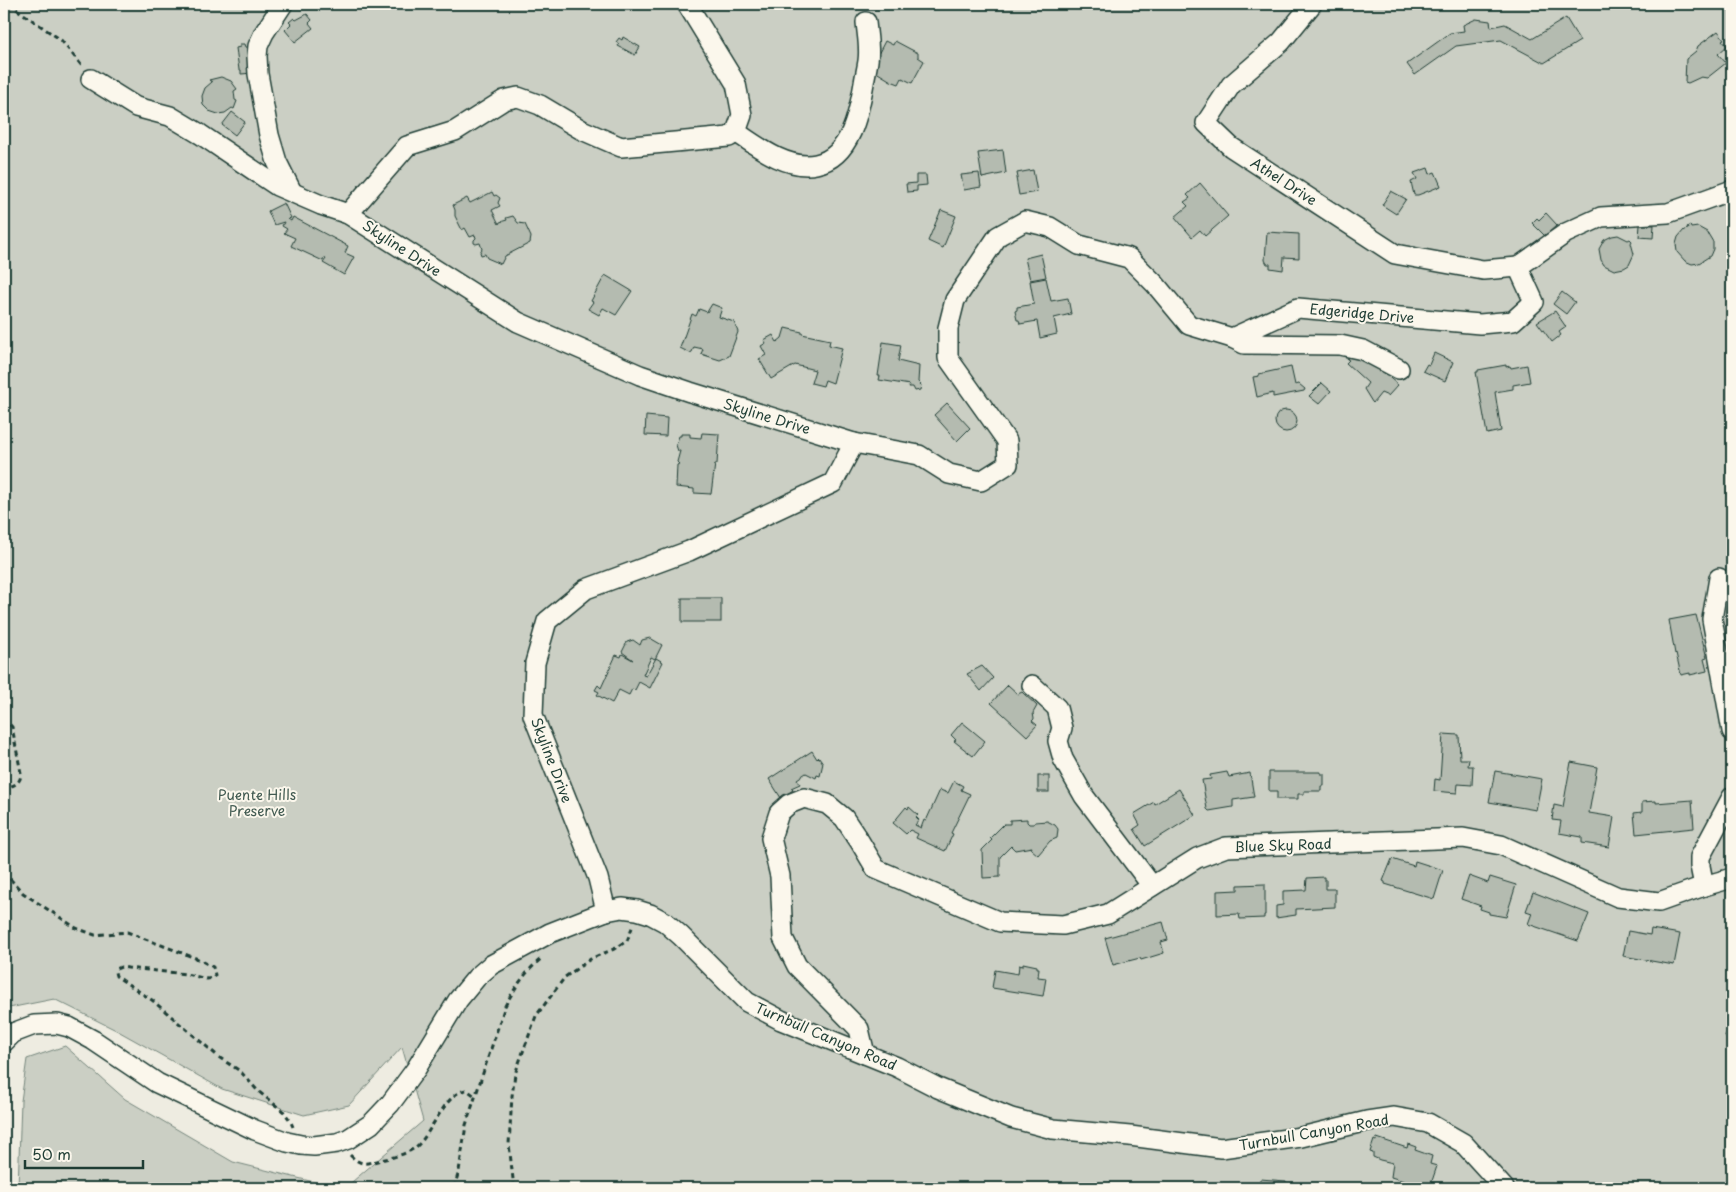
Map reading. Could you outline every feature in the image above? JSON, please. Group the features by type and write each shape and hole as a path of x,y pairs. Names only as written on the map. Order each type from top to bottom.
{"street":[{"path":"283,4 264,33 258,46 257,56 258,74 270,135 278,162 292,192"},
{"path":"348,214 407,146 455,131 504,100 518,97 540,105 582,130 620,148 729,137 736,132 742,115 736,84 687,4"},
{"name":"Athel Drive","path":"1312,4 1282,42 1231,85 1206,122 1231,147 1395,254 1483,270 1518,267"},
{"path":"736,132 762,151 796,164 816,164 833,156 846,144 860,108 868,59 866,22"},
{"name":"Skyline Drive","path":"91,79 136,108 170,116 200,134 266,180 321,205 348,214 518,322 640,375 854,443 833,483 688,550 586,589 547,621 535,663 534,715 598,878 606,911"},
{"path":"1518,267 1566,233 1601,217 1668,213 1732,190"},
{"path":"854,443 918,455 949,474 981,481 1008,464 1007,441 948,358 948,328 955,300 998,236 1025,221 1050,227 1079,245 1129,258 1155,284 1189,325 1232,338 1244,344 1340,345 1363,350 1399,368"},
{"name":"Edgeridge Drive","path":"1232,338 1298,308 1480,324 1513,321 1534,302 1518,267"},
{"path":"1718,578 1712,619 1732,731"},
{"path":"1032,686 1057,708 1062,728 1058,741 1063,759 1084,796 1152,886"},
{"name":"Blue Sky Road","path":"865,1054 859,1029 797,966 783,938 780,876 772,838 780,813 789,804 804,798 827,804 844,818 876,869 1000,922 1062,925 1108,914 1197,858 1226,847 1463,838 1501,845 1618,897 1659,902 1732,878"},
{"path":"1704,886 1700,857 1732,798"},
{"name":"Turnbull Canyon Road","path":"4,1042 13,1033 34,1024 57,1024 69,1027 93,1040 173,1091 254,1130 294,1144 314,1146 337,1143 348,1139 371,1124 401,1091 458,1000 477,978 491,966 527,944 563,927 606,911 622,908 637,910 657,918 681,936 747,1002 781,1020 898,1067 938,1088 1011,1118 1053,1129 1130,1136 1221,1148 1301,1137 1368,1121 1394,1117 1428,1122 1463,1143 1504,1188"}],"path":[{"path":"9,4 61,40 91,79"},
{"path":"4,718 12,727 21,778 17,784 4,787"},
{"path":"4,872 23,893 76,928 95,934 127,932 198,959 213,967 215,975 213,978 207,979 186,974 121,967 116,969 115,972 116,976 173,1018 220,1058 240,1071 258,1091 284,1112 290,1120 294,1144"},
{"path":"514,1188 508,1144 512,1096 515,1074 536,1016 565,977 592,958 614,949 627,941 637,910"},
{"path":"454,1188 459,1171 466,1125 505,1006 532,966 544,956"},
{"path":"346,1154 360,1163 367,1164 409,1151 418,1146 440,1113 457,1094 467,1090 475,1096"},
{"path":"562,1188 568,1183"}],"green space":[{"name":"Puente Hills Preserve","path":"4,4 1732,4 1732,1188 345,1188 423,1121 402,1047 349,1105 304,1115 222,1089 118,1031 54,999 4,1009"},
{"path":"65,1046 125,1099 233,1162 338,1188 18,1188 21,1101 27,1059"}],"building":[{"path":"307,14 312,20 309,23 313,28 295,42 285,30 291,24 289,22 294,18 296,20"},
{"path":"1566,18 1580,41 1544,63 1501,40 1456,46 1415,75 1407,64 1450,33 1464,31 1463,25 1476,19 1490,21 1491,27 1505,24 1532,39"},
{"path":"1718,31 1727,46 1718,54 1726,63 1707,78 1701,77 1688,83 1685,82 1686,59 1696,51 1698,46"},
{"path":"623,37 640,47 635,55 618,46 619,44 616,42 619,38 622,40"},
{"path":"885,41 893,45 895,41 918,53 918,57 924,61 912,83 902,78 899,84 873,70 872,66"},
{"path":"240,44 244,44 245,47 252,47 253,73 241,74 241,70 239,70 236,48 240,47"},
{"path":"221,77 231,81 237,89 234,91 235,100 237,101 234,109 232,108 225,113 218,114 209,111 203,105 202,96 205,88 212,82 209,80"},
{"path":"232,112 245,122 235,135 222,125"},
{"path":"1003,150 1006,173 982,178 978,153"},
{"path":"1428,168 1430,174 1435,172 1441,186 1414,195 1411,182 1417,179 1414,173"},
{"path":"1033,170 1037,192 1019,195 1017,173"},
{"path":"979,173 981,187 964,190 961,175"},
{"path":"916,175 926,175 927,185 917,186 917,191 907,192 906,184 916,183"},
{"path":"1200,183 1228,216 1205,236 1200,230 1192,237 1175,217 1188,206 1184,202 1190,198 1187,195"},
{"path":"1391,191 1406,199 1396,214 1382,205"},
{"path":"492,192 494,196 496,195 500,198 498,203 500,206 492,210 499,224 507,220 506,218 513,216 518,223 525,224 531,237 530,243 505,256 501,264 487,258 485,254 481,255 480,243 474,243 475,235 470,237 465,228 462,230 455,216 453,205 467,198 470,203"},
{"path":"284,203 291,218 288,219 291,221 293,217 348,246 345,253 354,257 344,275 323,263 326,259 324,258 323,261 291,246 295,238 284,233 287,229 282,226 284,222 274,225 268,211"},
{"path":"941,210 956,216 943,248 928,241"},
{"path":"1546,213 1557,225 1545,236 1532,223 1537,218 1539,220"},
{"path":"1640,225 1654,225 1653,238 1639,237"},
{"path":"1690,225 1691,228 1698,227 1707,232 1713,242 1710,256 1699,263 1692,264 1685,261 1677,252 1676,244 1678,237"},
{"path":"1267,232 1299,234 1299,258 1284,257 1283,270 1270,268 1270,264 1267,264 1265,260"},
{"path":"1618,235 1632,241 1634,254 1629,265 1614,270 1604,265 1599,249 1604,240"},
{"path":"1041,254 1046,277 1030,280 1025,258"},
{"path":"605,275 632,291 616,315 603,308 599,315 588,309"},
{"path":"1046,278 1051,301 1068,298 1071,314 1054,318 1057,334 1040,338 1037,321 1020,324 1015,311 1017,307 1034,304 1030,281"},
{"path":"1562,292 1575,302 1566,314 1553,304"},
{"path":"712,304 722,308 719,317 734,322 738,332 729,356 720,360 701,354 703,349 694,347 690,353 680,348 692,314 696,316 699,309 707,312"},
{"path":"1555,311 1566,327 1559,332 1561,335 1552,342 1537,322"},
{"path":"785,328 830,340 829,345 842,348 833,383 825,380 823,386 811,383 815,370 795,365 771,379 759,359 766,355 761,346 766,343 764,340 773,335 777,342 782,338"},
{"path":"883,342 901,345 898,361 919,366 918,382 921,385 920,390 915,391 913,387 909,387 910,385 879,380"},
{"path":"1353,351 1382,371 1398,385 1388,396 1381,393 1372,402 1364,389 1368,383 1346,363"},
{"path":"1434,353 1453,362 1445,381 1423,371 1427,364 1429,365"},
{"path":"1506,365 1506,367 1510,366 1511,368 1527,365 1530,382 1513,385 1513,389 1495,392 1501,431 1487,434 1476,372"},
{"path":"1291,367 1295,385 1299,384 1305,389 1304,391 1273,397 1273,393 1257,397 1253,377"},
{"path":"1322,383 1331,391 1319,404 1309,396"},
{"path":"947,403 970,428 957,441 934,415"},
{"path":"1286,410 1294,413 1297,421 1294,429 1286,432 1278,429 1275,421 1278,413"},
{"path":"646,416 667,418 666,436 645,435"},
{"path":"702,433 719,434 717,464 715,464 711,494 694,493 694,489 676,487 677,465 679,464 677,462 680,451 678,451 676,445 679,436 681,434 690,434 690,437 701,438"},
{"path":"682,598 721,598 721,622 682,622"},
{"path":"1696,615 1707,658 1704,659 1707,671 1681,675 1669,620"},
{"path":"650,638 662,645 655,659 651,657 643,675 646,676 656,658 663,662 650,688 639,682 635,690 632,689 629,695 619,690 612,703 597,695 599,692 595,690 598,685 601,688 616,655 621,657 622,654 633,660 622,652 627,642 633,640 640,645 642,640"},
{"path":"982,666 993,678 981,691 967,674"},
{"path":"1008,685 1018,694 1022,692 1037,706 1033,713 1034,719 1032,721 1037,725 1027,736 991,703"},
{"path":"962,722 985,741 973,756 954,741 956,740 951,735"},
{"path":"1443,734 1459,735 1460,759 1469,759 1468,766 1473,766 1472,785 1458,784 1457,793 1434,791 1435,779 1440,780"},
{"path":"812,751 817,759 819,757 823,763 820,776 817,775 816,778 806,773 797,779 800,784 791,788 793,790 781,798 769,779"},
{"path":"1571,762 1597,767 1589,813 1614,817 1609,847 1582,843 1582,837 1559,833 1561,821 1552,820 1554,805 1563,807"},
{"path":"1495,771 1542,779 1536,810 1489,802"},
{"path":"1227,772 1229,777 1250,773 1254,797 1233,800 1233,807 1209,811 1207,809 1202,780 1211,779 1210,775"},
{"path":"1269,772 1321,772 1321,774 1324,774 1324,786 1321,786 1321,791 1304,791 1304,794 1298,794 1298,799 1277,799 1277,791 1269,791"},
{"path":"1038,776 1049,776 1049,792 1038,792"},
{"path":"954,781 963,786 961,790 970,794 951,833 953,834 945,851 916,838 918,834 910,830 906,834 893,823 906,807 908,809 909,807 918,815 916,817 919,820 915,825 921,828 940,790 948,793"},
{"path":"1179,789 1195,815 1145,846 1134,829 1140,825 1134,814"},
{"path":"1692,800 1694,828 1636,834 1634,813 1642,812 1642,802 1656,801 1656,803"},
{"path":"1027,819 1029,824 1047,821 1055,825 1058,829 1057,838 1050,841 1038,855 1031,849 1032,847 1015,850 1011,846 1000,857 1000,877 983,878 982,850 992,840 990,838 1004,824 1010,824 1010,820"},
{"path":"1392,859 1414,866 1415,861 1443,870 1434,899 1385,884 1383,881"},
{"path":"1469,876 1488,883 1490,877 1516,885 1506,917 1489,914 1489,912 1480,909 1481,906 1461,899"},
{"path":"1324,877 1326,889 1335,889 1335,907 1296,909 1296,915 1276,918 1276,906 1283,905 1283,891 1306,890 1307,878"},
{"path":"1265,884 1264,918 1240,919 1239,914 1217,915 1217,891 1238,890 1238,885"},
{"path":"1533,892 1589,914 1578,941 1528,924 1532,913 1526,911"},
{"path":"1163,922 1168,940 1161,942 1164,953 1141,960 1140,958 1113,965 1105,938"},
{"path":"1651,929 1680,934 1674,965 1623,956 1628,931 1650,935"},
{"path":"1023,963 1037,966 1039,968 1038,977 1046,978 1043,996 992,988 995,970 1018,974 1019,965 1023,966"},
{"path":"1732,1015 1732,1039 1725,1037"},
{"path":"1377,1138 1407,1148 1408,1144 1416,1147 1415,1150 1432,1156 1430,1164 1437,1166 1430,1187 1424,1185 1423,1188 1413,1184 1412,1187 1409,1187 1406,1185 1407,1182 1391,1177 1393,1163 1373,1157 1373,1153 1370,1152 1374,1140 1376,1141"},
{"path":"1260,1179 1286,1181 1286,1188 1260,1188"}]}
